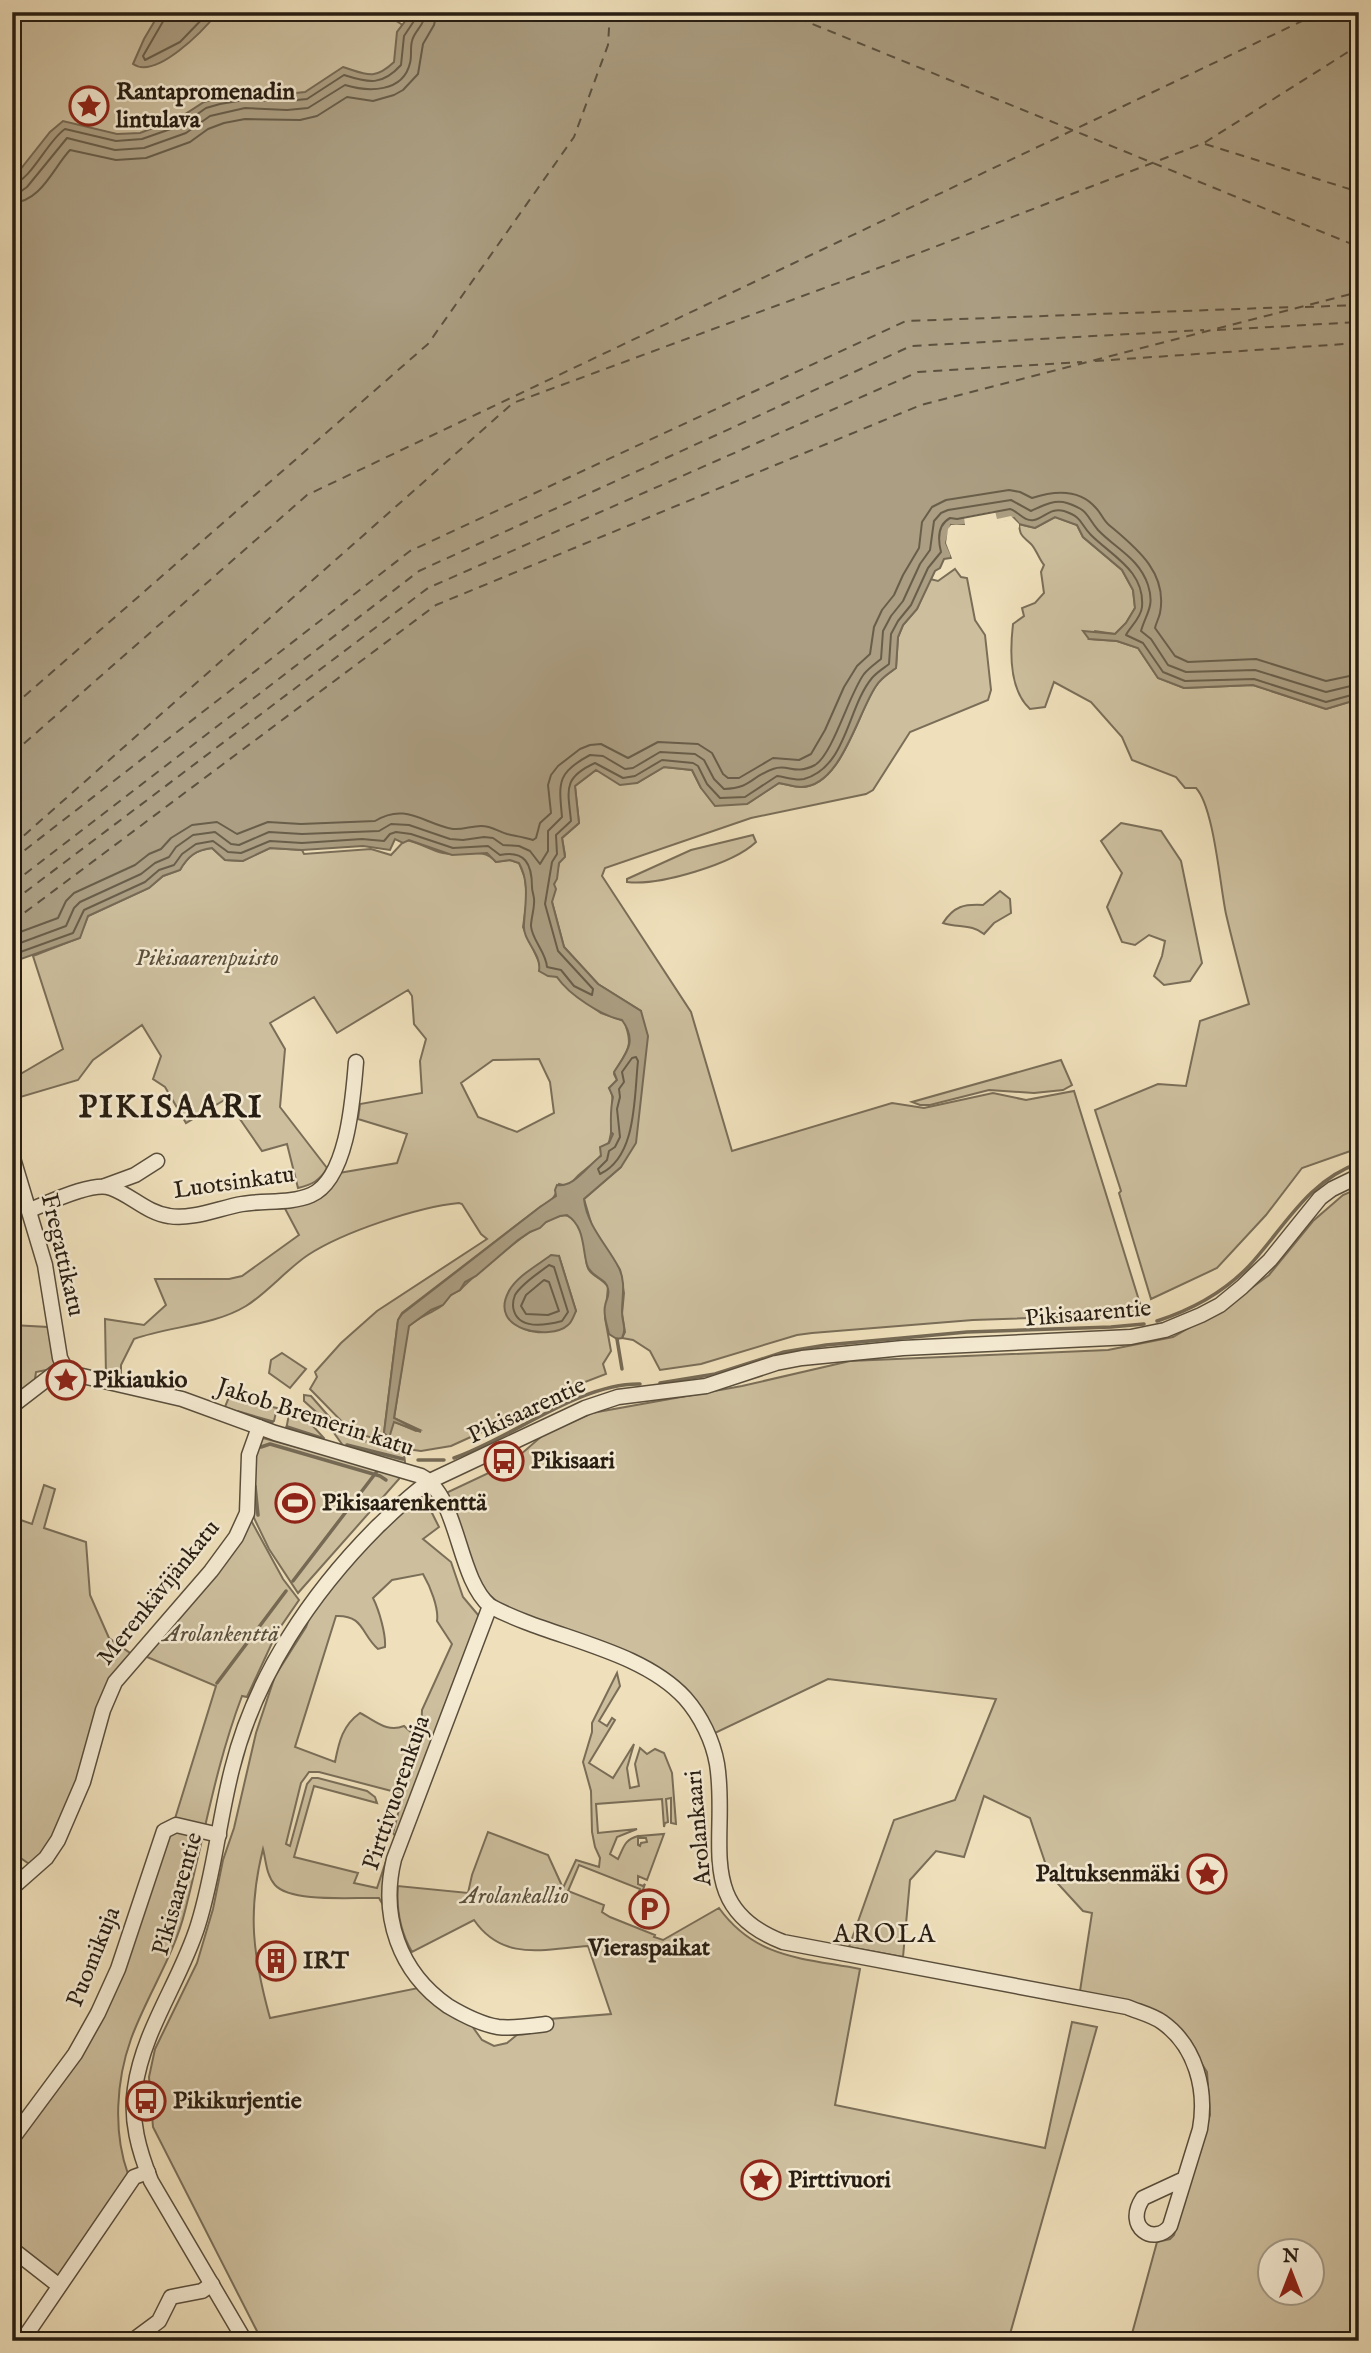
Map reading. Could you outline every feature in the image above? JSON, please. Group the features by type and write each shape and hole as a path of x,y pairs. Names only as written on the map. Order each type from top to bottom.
{"street":[{"name":"Luotsinkatu","path":"102,1187 113,1188 157,1213 171,1217 245,1203 310,1195 327,1183 337,1164 348,1128 356,1062"},
{"name":"Fregattikatu","path":"12,1155 45,1265 64,1366"},
{"path":"30,1210 86,1189 123,1181 157,1161"},
{"name":"Pikisaarentie","path":"245,2341 148,2172 135,2130 134,2090 143,2056 198,1925 232,1768 262,1686 285,1643 329,1580 360,1544 414,1492 430,1481 595,1404 618,1397 706,1386 802,1357 903,1348 1131,1337 1165,1330 1220,1305 1269,1260 1320,1198 1359,1176"},
{"path":"12,1406 64,1366"},
{"name":"Jakob Bremerin katu","path":"64,1366 78,1375 159,1392 430,1481"},
{"name":"Merenkävijänkatu","path":"12,1888 46,1858 58,1840 83,1782 103,1710 115,1682 236,1537 247,1513 249,1455 259,1427"},
{"path":"430,1481 456,1533 478,1594 489,1606"},
{"name":"Pirttivuorenkuja","path":"489,1606 394,1859 389,1884 390,1916 410,1970 428,1990 448,2006 472,2019 499,2027 546,2024"},
{"name":"Arolankaari","path":"489,1606 649,1669 686,1700 710,1737 717,1765 719,1857 723,1885 736,1910 755,1929 783,1942 1127,2007 1165,2024 1189,2054 1202,2092 1201,2121 1184,2179"},
{"name":"Puomikuja","path":"12,2138 75,2054 98,2013 118,1969 164,1831 176,1825 219,1835"},
{"path":"22,2341 134,2177 148,2172"},
{"path":"12,2249 58,2285"},
{"path":"132,2341 159,2320 171,2297 202,2291 212,2284"}],"green space":[{"path":"12,12 382,12 436,46 380,116 12,225"},
{"path":"1055,517 1077,525 1083,537 1122,570 1133,590 1135,608 1126,623 1115,634 1095,631 1089,639 1117,641 1138,648 1158,678 1184,688 1253,685 1326,709 1359,699 1359,1148 1302,1168 1266,1215 1217,1268 1151,1299 1095,1110 1158,1084 1186,1086 1200,1021 1249,1004 1226,914 1212,829 1196,788 1185,788 1176,777 1132,760 1122,737 1091,702 1054,682 1045,707 1030,709 1018,691 1012,669 1013,624 1024,616 1022,608 1035,603 1044,593 1041,572 1044,565 1033,546 1021,534 1019,524 1035,528"},
{"path":"955,569 961,577 967,578 975,620 985,635 991,690 988,700 910,732 873,790 866,794 751,818 605,868 602,876 691,1012 732,1151 892,1103 924,1108 993,1093 1026,1100 1074,1091 1142,1310 1141,1314 973,1320 812,1333 797,1335 701,1364 660,1370 650,1351 633,1340 622,1338 625,1332 622,1314 624,1293 620,1270 592,1226 584,1199 621,1167 641,1011 598,984 564,947 551,898 559,863 565,855 562,838 579,823 575,786 596,770 637,783 664,767 692,770 701,788 747,804 779,783 801,787 815,784 827,775 837,762 878,683 896,668 898,637 903,625 917,609 930,579 938,581"},
{"path":"1121,823 1161,831 1181,861 1202,963 1190,981 1164,985 1154,976 1165,941 1149,935 1135,945 1122,942 1107,907 1122,873 1101,841"},
{"path":"753,835 756,842 714,865 657,881 627,882 627,879 691,850"},
{"name":"Pikisaarenpuisto","path":"405,840 443,853 479,853 496,862 510,860 519,863 525,878 527,899 523,927 540,964 570,991 601,1013 624,1021 629,1038 628,1049 614,1074 617,1080 609,1088 612,1093 612,1131 603,1153 572,1183 559,1184 550,1201 402,1313 398,1320 384,1433 393,1421 416,1431 420,1430 394,1418 408,1327 442,1306 451,1295 513,1244 559,1216 568,1216 578,1225 588,1269 608,1287 605,1318 611,1351 603,1364 606,1374 541,1399 451,1446 421,1451 406,1449 351,1431 310,1389 317,1377 315,1372 341,1343 377,1311 487,1239 459,1203 381,1222 323,1246 300,1261 254,1301 233,1313 134,1339 121,1365 121,1379 106,1376 105,1319 144,1325 166,1305 155,1279 229,1279 242,1276 299,1235 282,1203 339,1173 397,1163 407,1134 358,1119 360,1104 422,1093 420,1061 426,1039 414,1024 412,996 408,990 337,1033 314,997 270,1023 285,1049 280,1107 327,1168 318,1179 307,1185 298,1188 287,1144 262,1151 226,1099 186,1123 165,1087 153,1079 161,1056 142,1025 93,1060 78,1080 20,1097 16,1110 19,1144 17,1151 13,1150 12,1079 63,1049 33,956 79,938 88,916 149,888 163,876 180,870 189,857 201,850 212,848 225,860 242,861 270,848 302,850 304,854 371,849 391,855","holes":["539,1059 550,1082 554,1113 517,1132 478,1117 461,1083 493,1060","559,1256 576,1311 549,1331 530,1331 510,1320 505,1307 509,1291 515,1284"]},
{"path":"1000,891 1010,899 1011,913 994,923 984,934 975,929 943,923 955,910 970,905 983,905"},
{"path":"1061,1060 1072,1085 1063,1090 1034,1093 989,1090 930,1105 912,1102"},
{"path":"1359,1188 1359,2341 1130,2341 1157,2242 1170,2239 1174,2235 1210,2115 1207,2072 1177,2025 1150,2008 1080,1991 1092,1913 1083,1911 1049,1874 1030,1818 984,1796 964,1857 936,1851 910,1880 903,1957 849,1947 894,1820 955,1800 996,1699 828,1679 715,1733 675,1680 503,1607 484,1590 478,1580 446,1493 512,1462 543,1435 592,1413 742,1386 850,1361 1108,1350 1173,1337 1230,1304 1269,1275 1313,1221 1343,1195"},
{"path":"12,1325 48,1327 55,1365 51,1369 36,1372 34,1386 12,1401"},
{"path":"282,1353 306,1369 290,1388 269,1373 271,1360"},
{"path":"304,1395 311,1396 339,1428 350,1436 404,1454 405,1462 403,1464 344,1447 324,1419 304,1401"},
{"path":"229,1397 277,1408 274,1421 268,1423 225,1407"},
{"path":"299,1411 324,1438 322,1441 286,1430 289,1414"},
{"path":"263,1438 398,1474 399,1479 298,1593 269,1549 254,1518 254,1447"},
{"path":"44,1485 55,1489 44,1528 86,1542 90,1595 109,1638 137,1658 115,1682 83,1782 35,1868 12,1852 12,1517 32,1524"},
{"name":"Arolankallio","path":"415,1499 429,1507 439,1527 423,1539 451,1562 463,1597 479,1616 396,1837 393,1833 403,1794 319,1772 309,1772 301,1783 286,1844 290,1846 307,1784 312,1778 367,1791 375,1797 377,1803 314,1786 294,1857 358,1873 354,1883 377,1888 390,1849 383,1878 383,1905 379,1898 309,1897 283,1891 270,1877 263,1849 255,1894 254,1934 259,1974 270,2018 418,1988 430,2000 472,2026 482,2040 494,2046 507,2043 518,2034 549,2019 611,2014 588,1946 540,1950 511,1947 485,1933 474,1920 412,1952 404,1936 398,1912 398,1886 468,1893 488,1832 548,1855 563,1888 576,1860 599,1867 600,1858 592,1832 591,1791 583,1762 592,1723 617,1673 620,1686 599,1721 607,1726 612,1718 615,1720 589,1763 613,1778 634,1744 627,1768 630,1788 639,1786 635,1764 640,1748 647,1754 655,1749 664,1753 672,1773 676,1824 671,1823 671,1798 666,1799 668,1822 664,1827 662,1799 596,1804 598,1833 637,1829 617,1837 610,1854 618,1859 625,1844 633,1838 638,1836 640,1846 641,1843 647,1842 646,1838 640,1836 664,1834 647,1880 638,1876 638,1884 645,1884 635,1913 632,1911 640,1889 579,1865 568,1891 604,1905 602,1912 610,1917 663,1940 719,1908 733,1925 765,1947 782,1954 860,1969 835,2105 1045,2148 1072,2022 1097,2027 1008,2341 262,2341 153,2127 149,2077 155,2049 197,1963 213,1909 223,1860 234,1828 256,1733 275,1676 306,1627 312,1611 344,1570","holes":["423,1574 435,1604 437,1621 452,1644 422,1710 421,1733 414,1735 404,1726 387,1727 360,1713 349,1723 343,1734 335,1762 295,1747 336,1616 357,1622 378,1649 385,1647 382,1622 373,1598 392,1580"]},
{"name":"Arolankenttä","path":"247,1513 283,1579 299,1600 277,1632 247,1697 242,1696 217,1776 180,1928 137,2023 126,2055 118,2124 128,2174 60,2275 55,2277 12,2244 12,2143 79,2054 173,1825 216,1686 140,1654"}],"water":[{"path":"160,12 218,12 191,41 166,59 143,67 133,64 144,39"},
{"path":"412,12 1359,12 1359,699 1326,709 1253,685 1184,688 1158,678 1138,648 1117,641 1089,639 1083,631 1115,634 1126,623 1135,608 1133,590 1122,570 1083,537 1077,525 1055,517 1035,528 1019,524 1014,518 951,525 946,543 951,558 944,559 940,568 935,571 917,609 903,625 898,637 896,668 876,686 837,762 827,775 815,784 801,787 779,783 747,804 715,806 701,788 692,770 664,767 637,783 620,785 596,770 575,786 579,823 562,838 565,857 559,863 552,902 564,947 598,984 641,1011 648,1036 636,1143 621,1167 584,1199 593,1227 621,1273 624,1328 622,1338 617,1339 609,1334 604,1313 609,1294 607,1285 589,1269 577,1225 567,1215 546,1222 518,1240 476,1276 465,1282 443,1305 409,1326 394,1418 421,1432 394,1422 389,1438 384,1433 398,1320 402,1314 556,1196 557,1185 575,1180 601,1156 600,1147 609,1143 613,1134 613,1097 609,1088 617,1080 614,1072 630,1041 627,1028 622,1020 596,1009 569,991 557,977 539,971 538,958 524,930 526,886 519,863 510,860 496,862 487,853 452,855 409,840 403,843 395,839 390,850 363,846 302,850 270,848 243,861 225,860 212,848 201,850 189,857 180,870 163,876 149,888 88,916 80,938 15,961 12,966 12,180 50,132 63,121 117,134 140,133 179,118 204,102 218,98 244,93 305,92 343,67 370,74 381,72 394,62 397,32"},
{"path":"551,1255 559,1256 576,1311 569,1324 560,1330 536,1332 524,1329 514,1324 507,1315 505,1305 509,1291 522,1276"}],"pier":[{"path":"995,511 997,519 1011,516 1019,524 1019,528 1010,520 952,529 949,543 955,553 953,561 946,543 951,525 965,525 964,517"}],"waterway":[{"path":"1157,1321 1194,1306 1229,1284 1249,1266 1311,1193 1325,1181 1359,1163"},
{"path":"660,1383 715,1374 784,1352 826,1345 967,1332 1144,1324"},
{"path":"617,1339 622,1369"},
{"path":"454,1458 593,1392 640,1384"},
{"path":"238,1412 272,1422"},
{"path":"287,1427 321,1438"},
{"path":"261,1447 270,1444 386,1480"},
{"path":"347,1445 403,1459"},
{"path":"418,1460 444,1460"},
{"path":"293,1581 378,1470"},
{"path":"255,1486 258,1515"},
{"path":"217,1683 286,1591"}],"ferry route":[{"path":"12,707 428,344 574,137 608,45 610,12"},
{"path":"783,12 1359,247"},
{"path":"12,754 307,495 1321,12"},
{"path":"12,846 513,403 919,253 1204,143 1359,45"},
{"path":"1205,144 1359,192"},
{"path":"12,922 436,605 921,405 1359,292"},
{"path":"1305,307 1359,305"},
{"path":"12,860 410,551 906,321 1293,307"},
{"path":"1217,330 1359,322"},
{"path":"12,884 419,571 911,346 1204,330"},
{"path":"1095,361 1359,343"},
{"path":"12,902 428,588 918,372 1082,362"}],"place":[{"name":"Rantapromenadin lintulava","path":"89,106"},
{"name":"Pikiaukio","path":"66,1380"},
{"name":"Pikisaari","path":"504,1461"},
{"name":"Pikisaarenkenttä","path":"295,1503"},
{"name":"Paltuksenmäki","path":"1207,1874"},
{"name":"Vieraspaikat","path":"649,1909"},
{"name":"IRT","path":"276,1961"},
{"name":"Pikikurjentie","path":"146,2101"},
{"name":"Pirttivuori","path":"761,2180"}],"district":[{"name":"PIKISAARI","path":"171,1108"},
{"name":"AROLA","path":"885,1934"}]}
